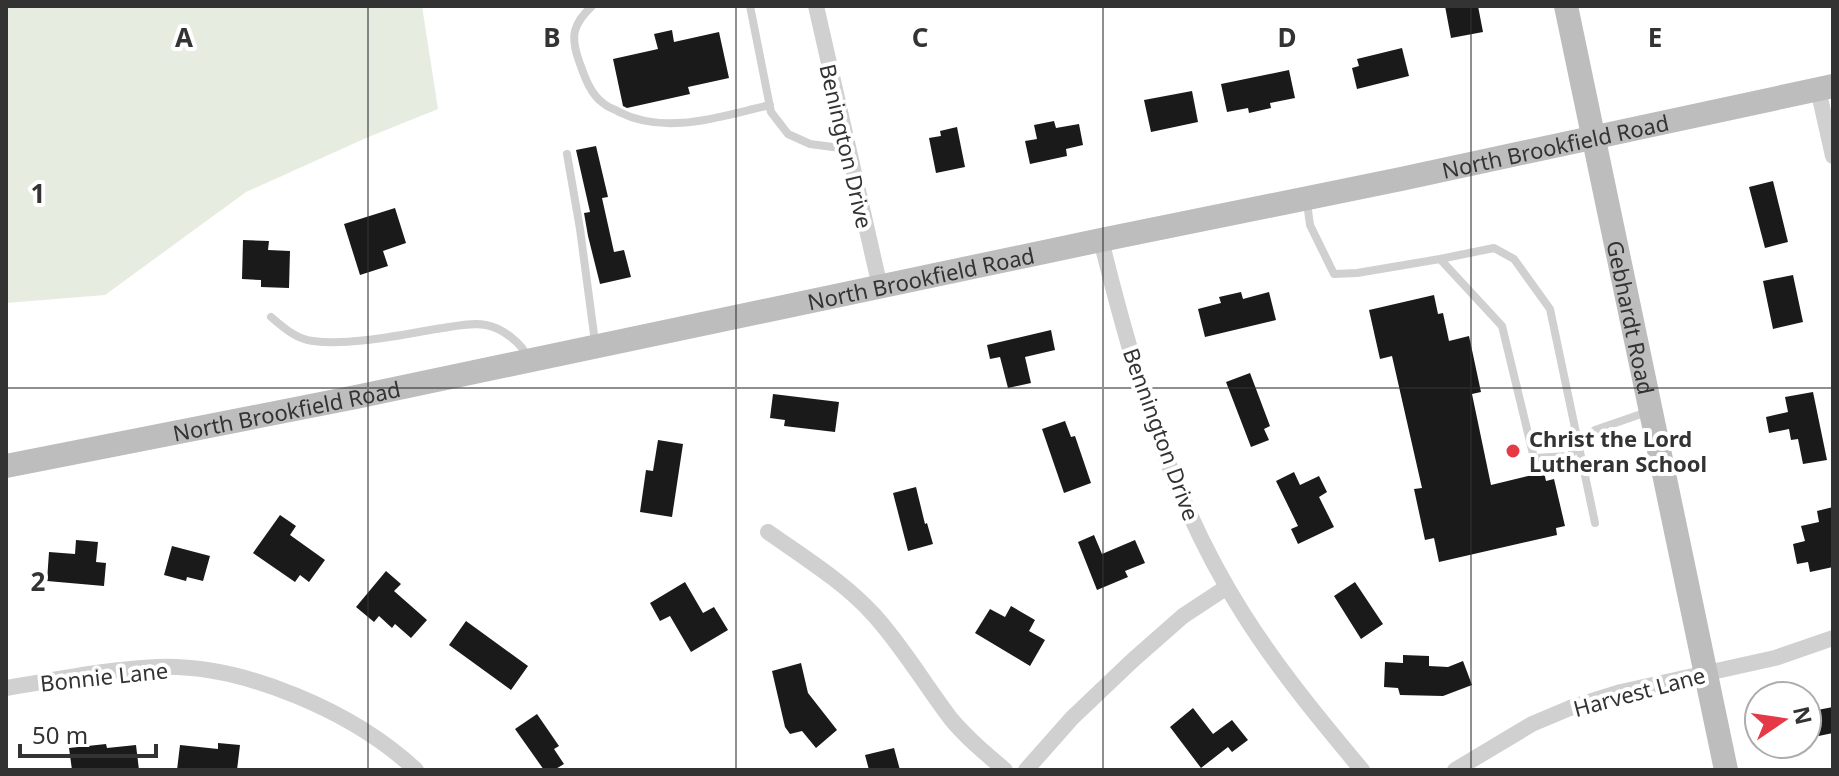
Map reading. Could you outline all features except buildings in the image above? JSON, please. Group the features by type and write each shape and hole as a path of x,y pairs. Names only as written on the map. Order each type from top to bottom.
{"street":[{"name":"Benington Drive","path":"816,6 880,287"},
{"name":"Gebhardt Road","path":"1566,6 1726,770"},
{"name":"North Brookfield Road","path":"6,466 529,361 1826,88"},
{"path":"1826,88 1833,156"},
{"name":"Bennington Drive","path":"1101,240 1141,390 1187,509 1244,616 1317,717 1362,770"},
{"path":"768,532 836,579 859,600 893,638 952,720 1005,770"},
{"path":"1026,770 1072,718 1133,660 1183,616 1227,587"},
{"name":"Harvest Lane","path":"1455,770 1532,724 1570,708 1621,692 1775,658 1833,638"},
{"name":"Bonnie Lane","path":"6,688 161,667 225,674 265,684 332,712 389,747 416,770"}],"lane":[{"path":"592,6 579,19 573,44 587,81 601,103 631,118 659,124 709,120 770,105"},
{"path":"750,6 771,112 788,134 810,144 848,149"},
{"path":"567,154 595,347"},
{"path":"1306,198 1310,225 1334,274 1357,273 1494,248 1514,259 1550,309 1595,523"},
{"path":"1440,259 1502,326 1534,458 1569,456 1595,430 1651,410"},
{"path":"271,317 292,335 312,341 376,338 483,324 499,329 513,340 526,352 529,361"}],"shaded area":[{"path":"6,6 422,6 438,109 246,192 105,295 6,303"}],"place":[{"name":"Christ the Lord Lutheran School","path":"1513,451"}]}
